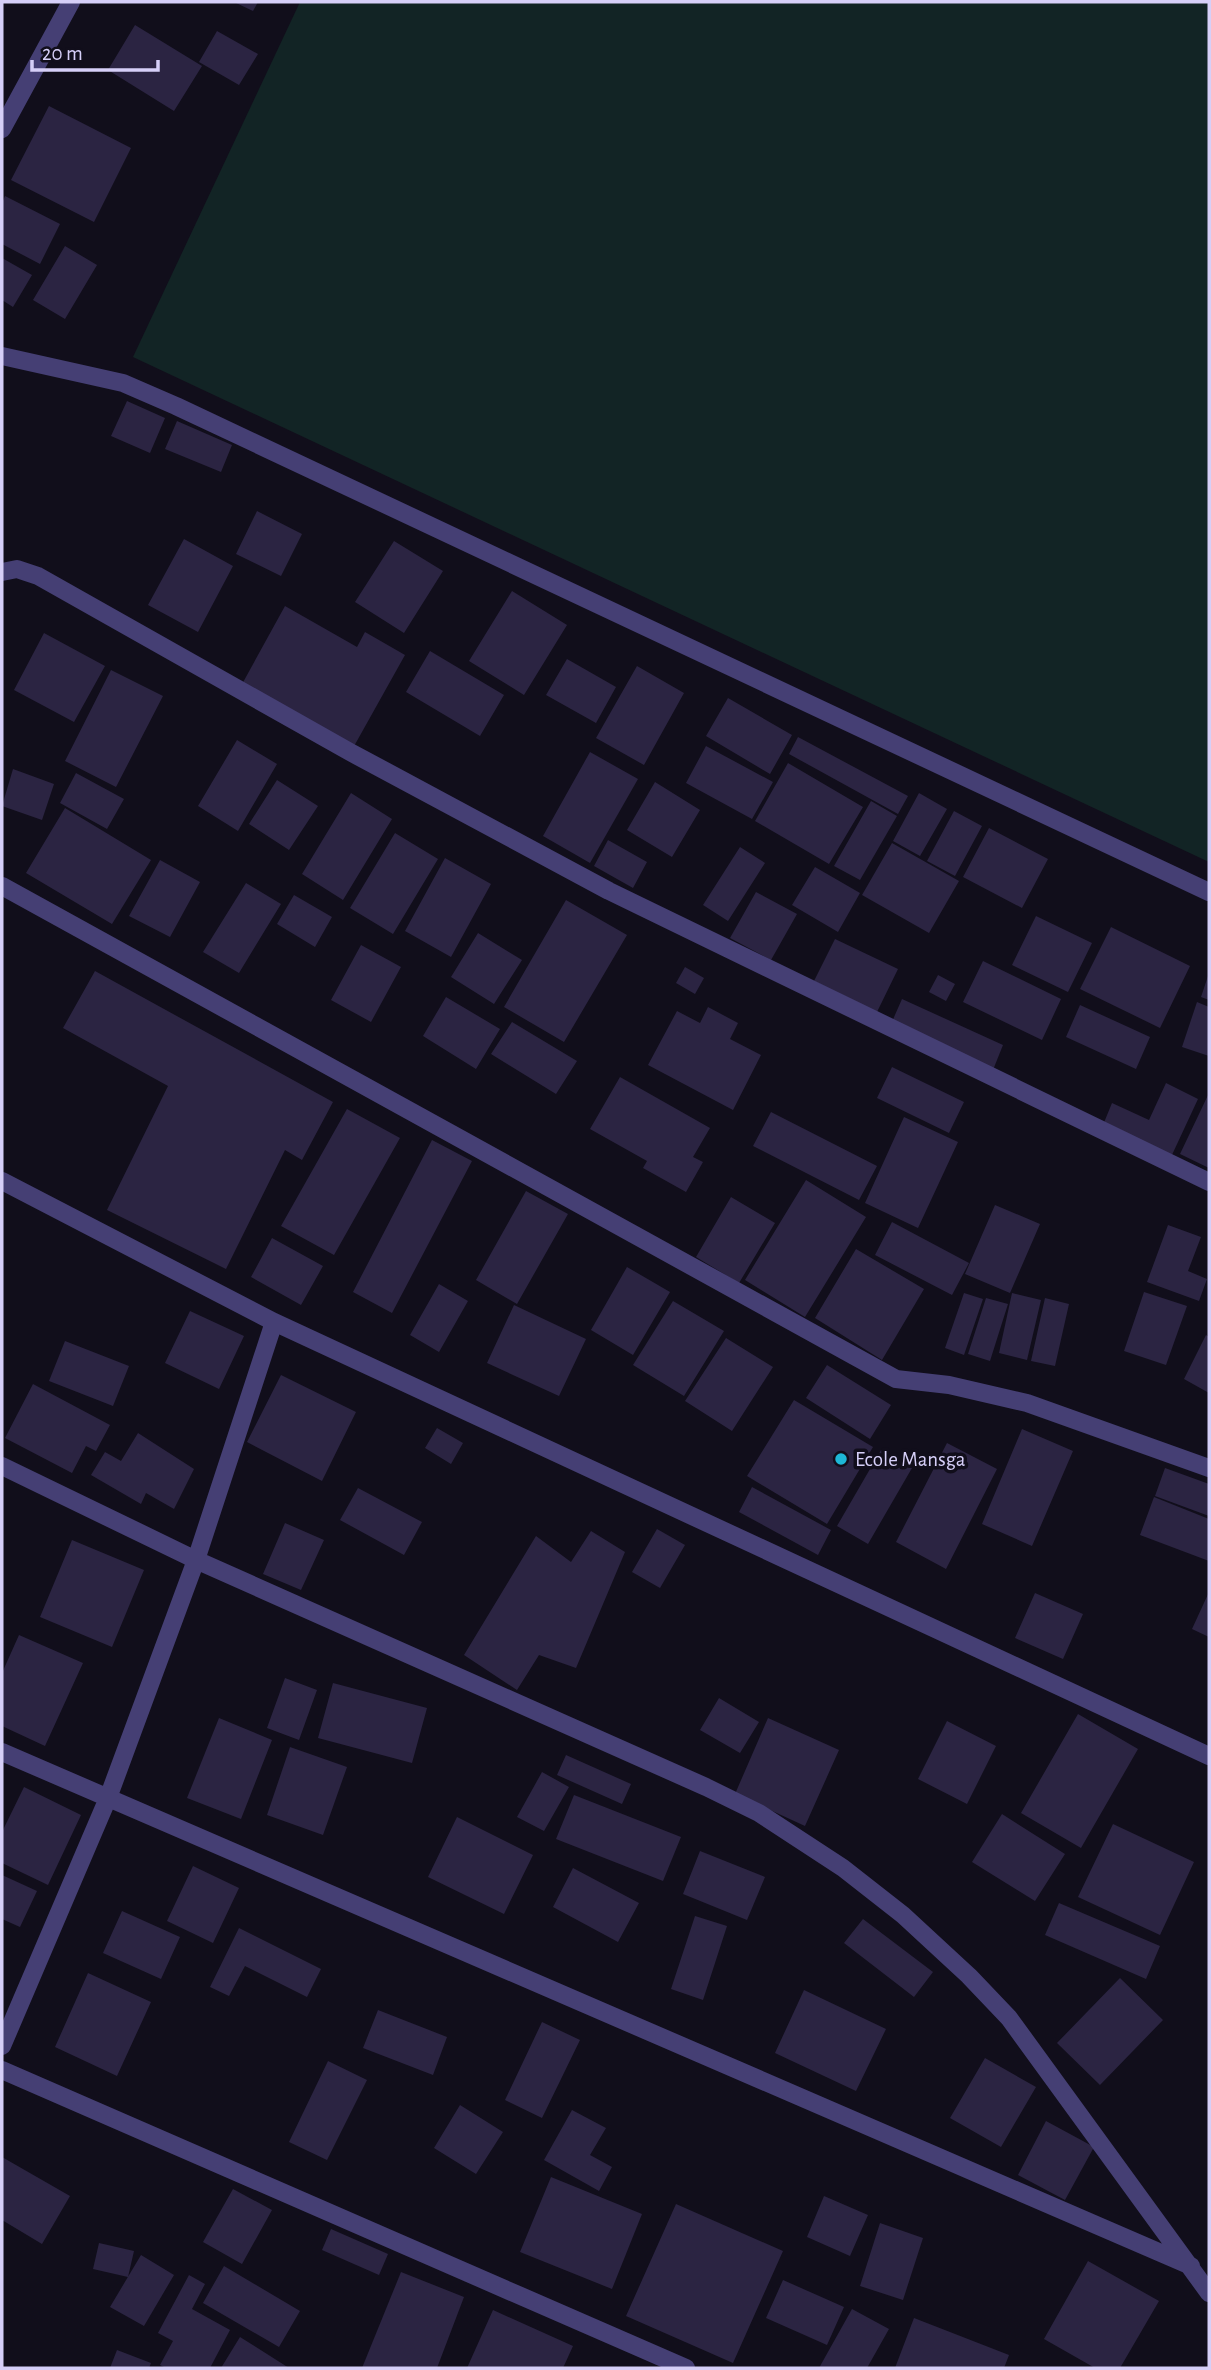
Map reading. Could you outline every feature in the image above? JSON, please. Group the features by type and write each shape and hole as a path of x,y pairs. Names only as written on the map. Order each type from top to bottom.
{"street":[{"path":"2,128 71,2"},
{"path":"2,356 123,383 177,406 1209,892"},
{"path":"2,572 17,569 38,576 350,752 610,891 1209,1182"},
{"path":"2,886 895,1379 948,1385 1027,1403 1209,1468"},
{"path":"2,1181 274,1322 1209,1756"},
{"path":"2,2046 108,1798 196,1560 274,1322"},
{"path":"2,1466 196,1560 706,1787 759,1813 843,1868 903,1915 1009,2018 1209,2294"},
{"path":"2,1752 1191,2266"},
{"path":"2,2070 686,2368"}],"shaded area":[{"path":"300,2 1209,2 1209,862 133,357"}],"building":[{"path":"234,2 258,2 253,11"},
{"path":"135,25 202,66 174,111 108,70"},
{"path":"217,31 258,54 239,85 199,62"},
{"path":"49,106 131,148 94,222 11,180"},
{"path":"5,196 60,224 40,264 2,244 2,203"},
{"path":"65,246 97,265 65,319 33,300"},
{"path":"2,258 32,275 13,307 2,300"},
{"path":"127,401 165,418 150,453 111,436"},
{"path":"177,421 232,445 221,472 165,449"},
{"path":"257,511 302,534 281,576 236,554"},
{"path":"184,539 233,566 198,632 148,605"},
{"path":"394,541 443,571 404,633 355,602"},
{"path":"512,591 567,625 524,695 469,661"},
{"path":"285,606 357,647 365,632 405,655 353,748 241,686"},
{"path":"44,633 105,666 74,722 14,690"},
{"path":"430,651 504,695 480,736 406,692"},
{"path":"567,659 616,687 596,723 546,695"},
{"path":"637,666 684,693 644,765 596,738"},
{"path":"111,670 163,696 116,787 65,761"},
{"path":"728,698 792,735 770,774 706,736"},
{"path":"798,737 908,796 898,814 789,754"},
{"path":"237,740 277,764 238,831 198,806"},
{"path":"706,746 773,782 752,819 686,783"},
{"path":"590,752 638,779 590,863 543,836"},
{"path":"788,763 863,807 829,864 755,821"},
{"path":"13,769 54,784 42,820 2,806"},
{"path":"76,773 124,799 107,829 60,803"},
{"path":"277,780 318,806 289,850 249,824"},
{"path":"655,782 700,810 672,857 627,830"},
{"path":"351,793 392,819 343,900 302,874"},
{"path":"919,793 947,809 920,856 893,841"},
{"path":"871,801 897,816 860,880 834,866"},
{"path":"65,808 151,860 112,924 26,873"},
{"path":"954,811 982,826 955,876 927,861"},
{"path":"989,828 1048,859 1022,908 963,877"},
{"path":"395,833 438,859 393,934 350,908"},
{"path":"608,840 647,862 633,888 594,866"},
{"path":"892,843 959,881 929,933 862,895"},
{"path":"740,847 765,863 728,921 703,905"},
{"path":"445,858 491,884 451,957 405,931"},
{"path":"160,860 200,882 170,937 129,916"},
{"path":"815,867 860,893 838,932 792,905"},
{"path":"246,883 281,904 239,973 203,952"},
{"path":"756,892 797,914 771,960 730,938"},
{"path":"294,895 332,917 315,947 277,924"},
{"path":"566,900 627,935 564,1042 504,1007"},
{"path":"1036,916 1092,943 1068,992 1012,965"},
{"path":"1111,927 1190,966 1160,1028 1080,989"},
{"path":"478,933 522,960 494,1004 451,977"},
{"path":"835,939 898,969 877,1012 814,981"},
{"path":"361,945 401,967 371,1022 331,1000"},
{"path":"983,961 1061,999 1042,1040 963,1002"},
{"path":"685,967 704,978 695,994 676,983"},
{"path":"95,971 333,1102 302,1160 285,1150 226,1269 107,1210 168,1086 63,1028"},
{"path":"1209,973 1209,1000 1201,997"},
{"path":"938,975 955,984 946,1001 929,992"},
{"path":"446,997 500,1029 476,1069 423,1036"},
{"path":"902,999 1003,1045 993,1070 891,1024"},
{"path":"1197,1002 1209,1007 1209,1056 1182,1047"},
{"path":"1080,1005 1150,1037 1136,1069 1066,1037"},
{"path":"708,1007 738,1023 730,1039 761,1055 733,1110 648,1065 677,1011 700,1023"},
{"path":"512,1022 577,1061 556,1094 491,1054"},
{"path":"892,1067 964,1102 949,1133 877,1098"},
{"path":"620,1077 710,1128 693,1157 703,1162 686,1192 643,1168 647,1161 590,1129"},
{"path":"1166,1083 1198,1099 1171,1157 1103,1125 1112,1103 1149,1120"},
{"path":"1209,1093 1209,1168 1180,1154"},
{"path":"347,1109 400,1138 334,1255 281,1226"},
{"path":"771,1112 877,1166 859,1200 753,1146"},
{"path":"904,1117 958,1142 918,1228 865,1203"},
{"path":"432,1140 472,1161 392,1313 353,1292"},
{"path":"806,1180 866,1217 805,1317 745,1280"},
{"path":"526,1191 568,1214 517,1304 476,1280"},
{"path":"731,1197 775,1223 739,1283 696,1257"},
{"path":"995,1205 1040,1224 1010,1293 965,1274"},
{"path":"892,1222 969,1263 952,1295 875,1255"},
{"path":"1168,1225 1201,1237 1188,1271 1207,1279 1199,1301 1147,1282"},
{"path":"272,1238 323,1266 301,1305 251,1277"},
{"path":"856,1249 924,1289 882,1360 815,1318"},
{"path":"627,1267 670,1292 633,1355 591,1330"},
{"path":"439,1284 468,1301 439,1352 410,1335"},
{"path":"1144,1292 1187,1306 1166,1365 1124,1351"},
{"path":"964,1293 983,1299 964,1355 945,1348"},
{"path":"1012,1293 1041,1300 1027,1360 999,1353"},
{"path":"986,1298 1008,1304 990,1361 968,1354"},
{"path":"1045,1298 1069,1304 1055,1366 1031,1361"},
{"path":"673,1301 724,1331 684,1396 633,1365"},
{"path":"514,1305 586,1339 559,1396 487,1363"},
{"path":"190,1311 244,1336 219,1389 165,1363"},
{"path":"1206,1335 1209,1337 1209,1393 1184,1379"},
{"path":"726,1338 773,1367 732,1431 685,1401"},
{"path":"65,1341 129,1366 113,1406 49,1381"},
{"path":"827,1365 891,1405 870,1439 806,1398"},
{"path":"281,1375 356,1412 322,1481 247,1442"},
{"path":"33,1384 110,1425 96,1451 86,1446 72,1473 5,1438"},
{"path":"794,1400 873,1447 827,1524 747,1476"},
{"path":"437,1428 463,1443 451,1464 425,1448"},
{"path":"1022,1429 1073,1451 1032,1546 982,1524"},
{"path":"138,1433 194,1469 174,1509 146,1493 141,1504 91,1475 105,1452 121,1461"},
{"path":"947,1443 997,1469 946,1569 896,1542"},
{"path":"881,1450 912,1468 868,1544 837,1526"},
{"path":"1165,1468 1209,1484 1209,1516 1155,1496"},
{"path":"752,1487 831,1530 818,1555 739,1512"},
{"path":"358,1488 422,1522 404,1555 340,1520"},
{"path":"1154,1497 1209,1519 1209,1561 1140,1535"},
{"path":"285,1523 324,1540 301,1590 263,1574"},
{"path":"657,1529 685,1545 660,1588 632,1572"},
{"path":"591,1531 625,1552 576,1668 539,1655 517,1690 464,1655 536,1536 571,1562"},
{"path":"72,1540 144,1570 112,1647 40,1617"},
{"path":"1209,1592 1209,1637 1192,1629"},
{"path":"1035,1593 1083,1614 1063,1659 1015,1638"},
{"path":"19,1635 83,1663 45,1746 2,1726 2,1673"},
{"path":"285,1678 317,1690 299,1740 267,1728"},
{"path":"333,1683 427,1708 412,1763 318,1738"},
{"path":"719,1698 759,1722 740,1753 700,1730"},
{"path":"1078,1714 1138,1749 1081,1848 1021,1813"},
{"path":"219,1718 272,1740 241,1819 187,1798"},
{"path":"768,1718 839,1750 805,1826 735,1794"},
{"path":"947,1721 996,1746 967,1804 918,1779"},
{"path":"290,1747 347,1767 323,1835 267,1815"},
{"path":"566,1755 631,1784 622,1804 557,1775"},
{"path":"542,1772 569,1787 544,1831 517,1817"},
{"path":"24,1787 81,1815 48,1885 2,1863 2,1832"},
{"path":"574,1795 681,1837 663,1881 556,1839"},
{"path":"1002,1814 1065,1854 1035,1901 972,1862"},
{"path":"457,1817 533,1855 504,1914 428,1877"},
{"path":"1113,1824 1194,1862 1160,1935 1078,1897"},
{"path":"700,1851 765,1877 747,1920 683,1894"},
{"path":"193,1866 239,1888 213,1943 167,1921"},
{"path":"573,1868 639,1903 618,1942 553,1907"},
{"path":"2,1875 37,1891 20,1927 2,1919"},
{"path":"1059,1903 1160,1946 1146,1979 1045,1935"},
{"path":"122,1911 180,1937 161,1979 103,1953"},
{"path":"695,1916 727,1926 703,2000 671,1989"},
{"path":"863,1919 933,1972 914,1997 844,1943"},
{"path":"239,1928 321,1969 307,1997 245,1966 229,1996 210,1987"},
{"path":"88,1973 151,2002 117,2076 55,2047"},
{"path":"1120,1978 1163,2020 1100,2085 1057,2043"},
{"path":"804,1990 886,2029 856,2091 775,2053"},
{"path":"378,2010 447,2037 433,2075 363,2048"},
{"path":"542,2022 580,2040 542,2118 505,2100"},
{"path":"985,2058 1036,2087 1001,2147 950,2118"},
{"path":"328,2061 367,2080 327,2160 289,2142"},
{"path":"460,2105 503,2132 476,2174 434,2148"},
{"path":"572,2110 606,2128 590,2155 612,2167 599,2191 544,2160"},
{"path":"1046,2121 1094,2147 1065,2200 1018,2175"},
{"path":"2,2157 70,2196 42,2244 2,2220"},
{"path":"551,2177 642,2214 612,2289 520,2252"},
{"path":"233,2189 272,2210 242,2264 203,2242"},
{"path":"824,2196 868,2215 850,2256 807,2237"},
{"path":"676,2204 783,2251 733,2363 626,2316"},
{"path":"880,2223 923,2238 903,2300 860,2286"},
{"path":"331,2229 388,2254 379,2275 322,2250"},
{"path":"99,2243 134,2251 128,2277 93,2269"},
{"path":"141,2255 174,2275 144,2326 110,2307"},
{"path":"1088,2261 1159,2301 1120,2368 1095,2368 1044,2339"},
{"path":"224,2266 300,2311 279,2347 203,2303"},
{"path":"401,2272 464,2297 437,2368 362,2368"},
{"path":"189,2275 205,2284 192,2309 230,2330 210,2368 166,2368 160,2365 173,2341 158,2333"},
{"path":"783,2280 844,2307 827,2345 766,2318"},
{"path":"852,2309 889,2329 867,2368 819,2368"},
{"path":"493,2310 573,2346 563,2368 467,2368"},
{"path":"914,2318 1009,2355 1004,2368 895,2368"},
{"path":"240,2337 289,2368 221,2368"},
{"path":"117,2350 151,2363 149,2368 110,2368"}],"place":[{"name":"Ecole Mansga","path":"841,1459"}]}
